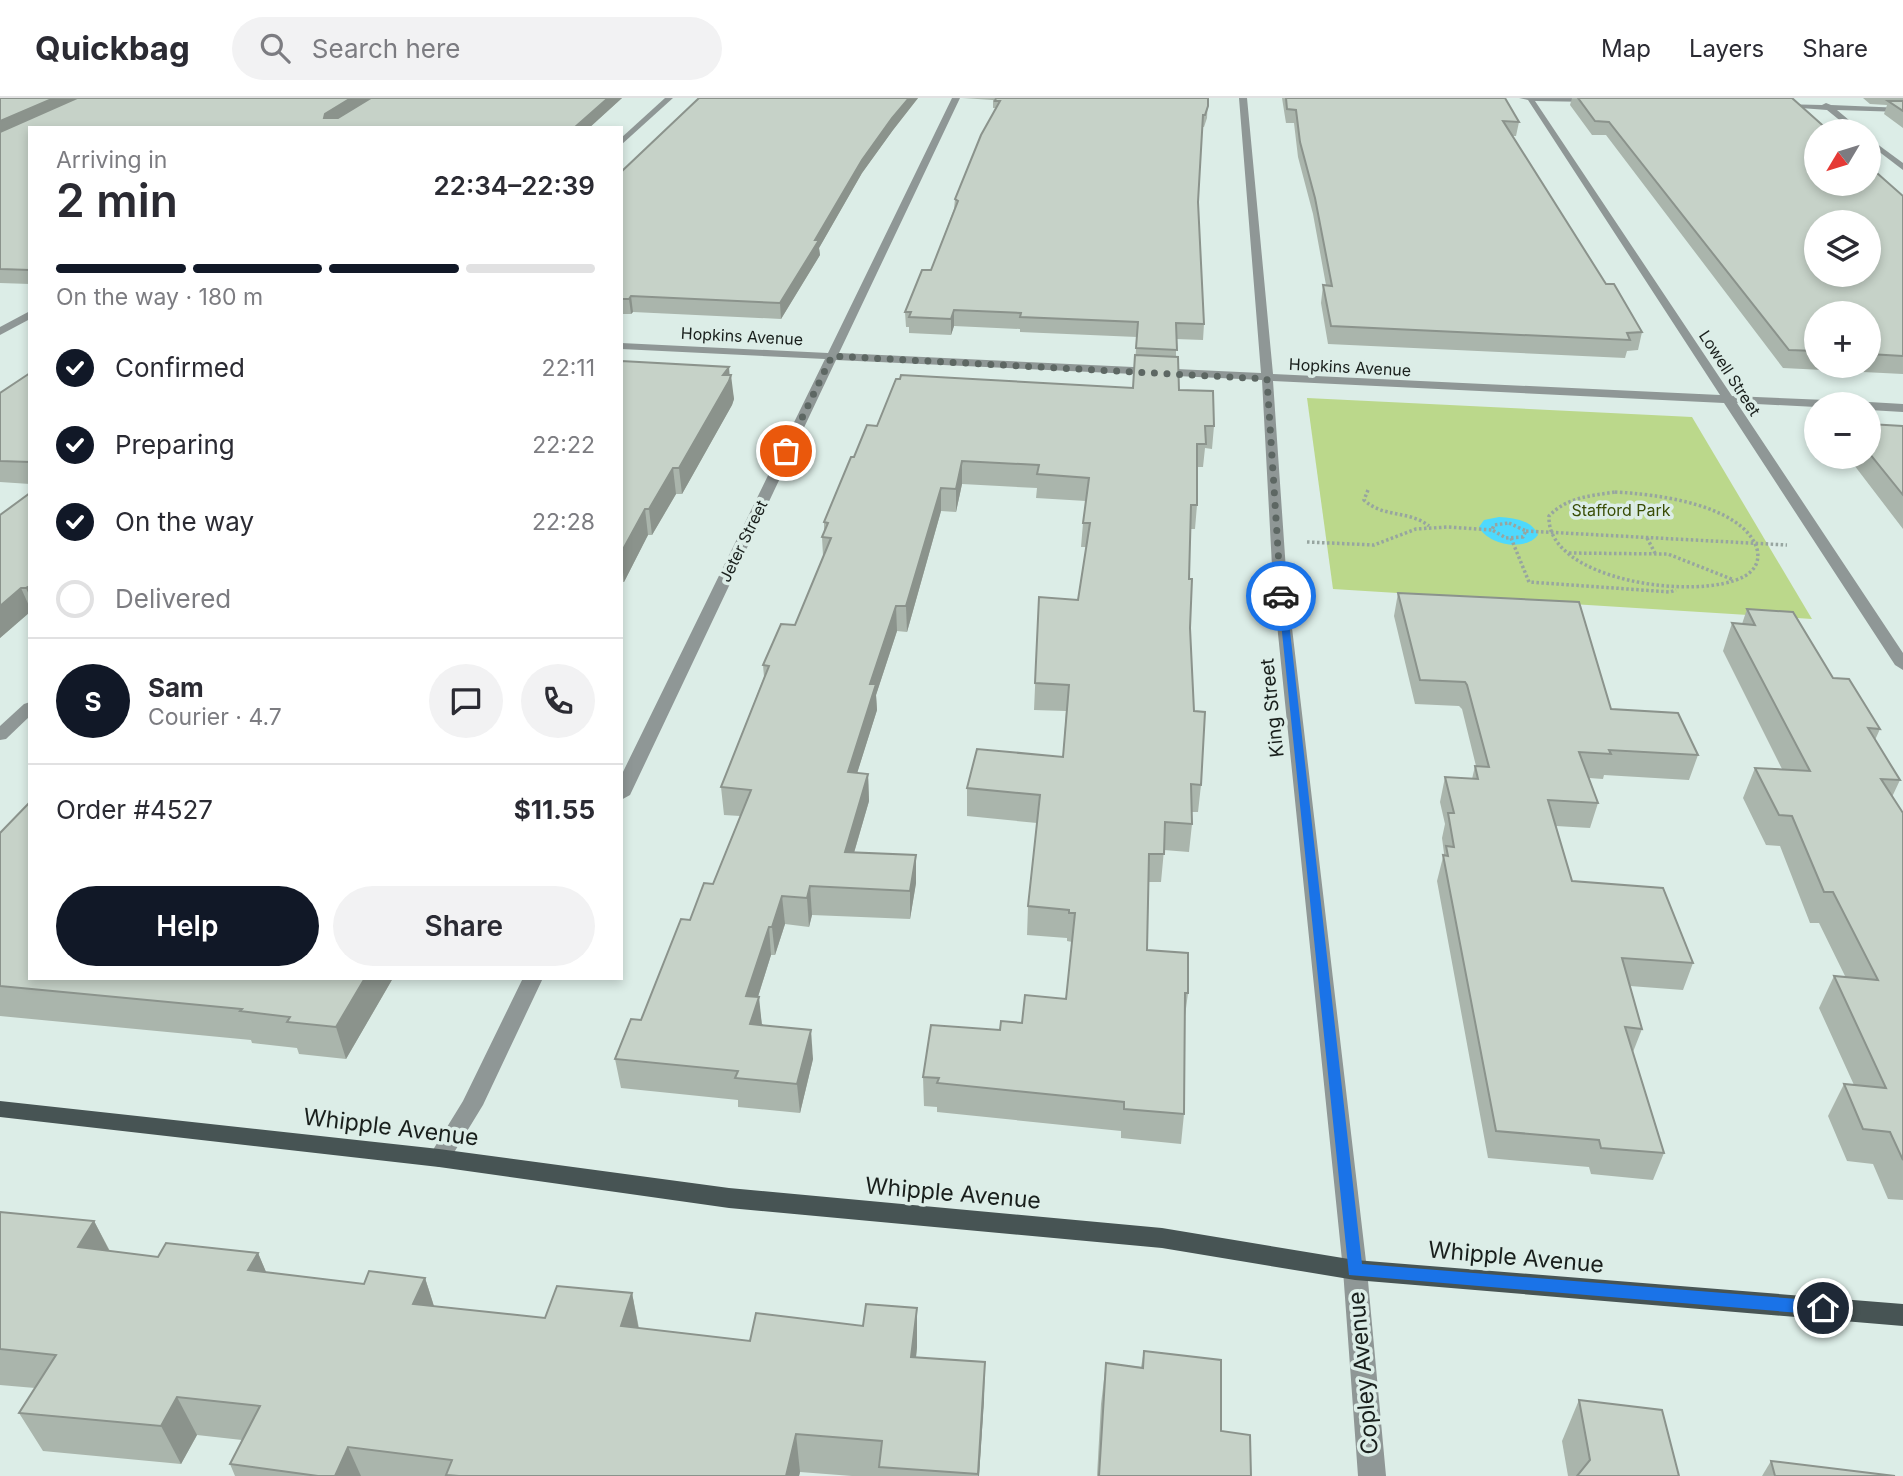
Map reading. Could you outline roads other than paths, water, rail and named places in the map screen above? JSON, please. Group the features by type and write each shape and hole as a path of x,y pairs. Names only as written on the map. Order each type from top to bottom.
{"main road":[{"name":"Whipple Avenue","path":"0,1109 439,1158 729,1198 1162,1238 1355,1270 1903,1315"}],"street":[{"path":"623,141 668,98"},
{"name":"Jeter Street","path":"623,791 957,98"},
{"name":"King Street","path":"1243,98 1267,379 1277,540 1355,1270"},
{"path":"1523,98 1598,100"},
{"name":"Lowell Street","path":"1530,98 1903,665"},
{"path":"1817,98 1844,119"},
{"path":"1774,106 1903,110"},
{"path":"1881,150 1903,167"},
{"path":"0,317 28,316"},
{"path":"0,332 28,316"},
{"name":"Hopkins Avenue","path":"623,346 1804,403"},
{"path":"1881,407 1903,408"},
{"path":"0,735 28,708"},
{"path":"439,1158 472,1105 532,980"},
{"name":"Copley Avenue","path":"1355,1270 1372,1476"}],"water":[{"path":"1499,517 1527,523 1538,535 1516,545 1498,542 1479,527 1484,520"}],"park label":[{"name":"Stafford Park","path":"1621,510"}]}
